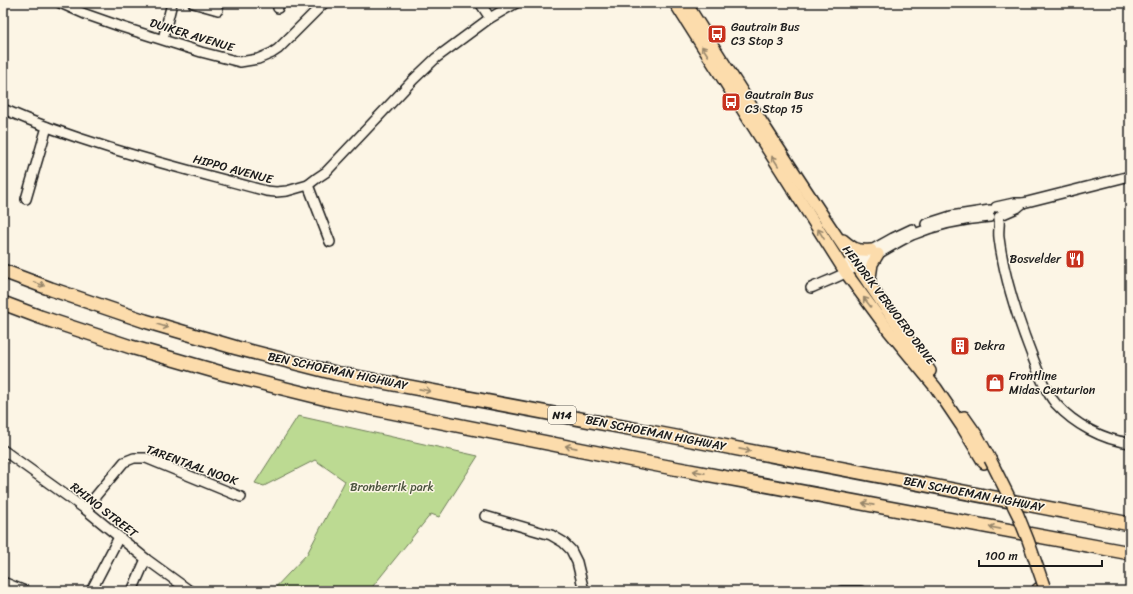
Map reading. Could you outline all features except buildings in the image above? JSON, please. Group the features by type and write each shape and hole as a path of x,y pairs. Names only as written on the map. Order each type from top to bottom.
{"highway":[{"name":"BEN SCHOEMAN HIGHWAY","path":"3,271 145,321 237,348 335,373 1130,524"},
{"path":"3,303 40,317 146,351 225,374 331,400 671,467 1130,553"}],"main road":[{"name":"HENDRIK VERWOERD DRIVE","path":"675,3 844,270 889,331 936,388 960,425 987,461"},
{"name":"HENDRIK VERWOERD DRIVE","path":"686,3 836,235 974,432 987,461 1018,515 1028,540 1041,589"},
{"path":"836,235 853,249 875,252 869,284"}],"street":[{"name":"DUIKER AVENUE","path":"60,3 85,14 219,57 240,62 265,57 278,49 320,5"},
{"path":"163,39 172,3"},
{"path":"193,3 218,10"},
{"path":"480,3 490,18"},
{"name":"HIPPO AVENUE","path":"3,109 30,121 84,140 266,191 282,192 308,185 326,172 431,62 490,18 516,3"},
{"path":"26,199 47,127"},
{"path":"811,288 829,280 875,252 893,238 919,226 951,216 995,214 1014,203 1023,203 1130,176"},
{"path":"308,185 330,242"},
{"path":"995,214 1008,284 1027,343 1042,382 1056,403 1070,417 1100,434 1118,441 1130,442"},
{"name":"RHINO STREET","path":"3,450 85,509 190,591"},
{"name":"TARENTAAL NOOK","path":"85,509 124,462 134,458 146,458 241,496"},
{"path":"486,516 546,533 563,542 571,550 577,562 584,591"},
{"path":"91,591 119,537"},
{"path":"132,591 146,558"},
{"path":"3,582 25,591"},
{"path":"841,591 861,591"}],"green space":[{"name":"Bronberrik park","path":"298,416 478,456 439,517 431,514 369,591 272,591 307,554 345,481 315,460 264,486 255,483"}],"place":[{"name":"Gautrain Bus C3 Stop 3","path":"717,34"},
{"name":"Gautrain Bus C3 Stop 15","path":"731,102"},
{"name":"Bosvelder","path":"1075,259"},
{"name":"Dekra","path":"960,346"},
{"name":"Frontline Midas Centurion","path":"995,383"}]}
